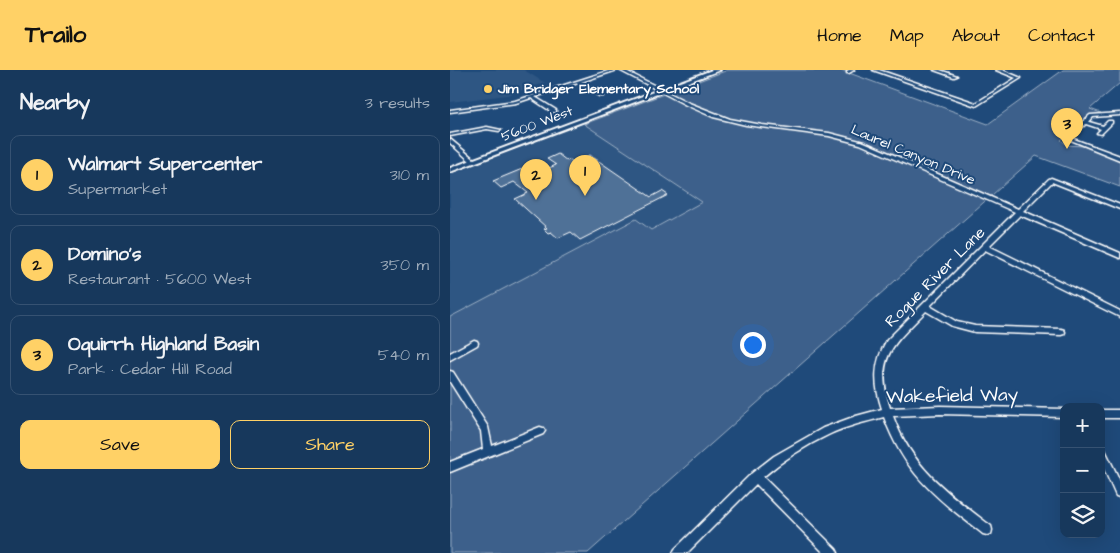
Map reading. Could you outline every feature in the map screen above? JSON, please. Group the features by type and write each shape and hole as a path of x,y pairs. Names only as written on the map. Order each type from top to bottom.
{"main road":[{"name":"5600 West","path":"450,170 717,70"}],"street":[{"path":"450,111 503,105 615,70"},
{"name":"Laurel Canyon Drive","path":"621,70 704,111 729,120 824,133 854,141 1120,256"},
{"path":"875,70 976,105 1019,78 998,70"},
{"path":"936,70 955,76"},
{"path":"578,82 601,95"},
{"path":"532,97 554,111"},
{"path":"1120,114 1097,115 1084,122 1068,137 1070,140 1120,158"},
{"path":"1084,122 1104,128"},
{"path":"1099,132 1110,122"},
{"path":"450,135 487,128 499,130"},
{"path":"450,140 473,161"},
{"name":"Rogue River Lane","path":"987,530 947,498 918,470 899,442 883,397 880,375 885,350 892,340 1051,180 1120,207"},
{"path":"985,247 1120,314"},
{"path":"925,307 955,324 976,329 1061,332"},
{"path":"450,357 474,343"},
{"path":"450,375 485,430 488,451"},
{"name":"Wakefield Way","path":"679,553 756,477 777,459 826,431 856,420 888,412 940,410 1060,412"},
{"path":"1105,414 1120,414"},
{"path":"450,467 540,431"},
{"path":"1105,460 1120,492"},
{"path":"756,477 832,553"}],"shaded area":[{"name":"Jim Bridger Elementary School","path":"450,70 524,70 545,83 507,95 450,102"},
{"path":"728,70 841,70 988,124 1063,70 1120,70 1120,83 1090,109 1101,113 1088,116 1061,140 1067,145 1083,146 1120,160 1120,187 1036,156 588,553 450,553 450,317 636,219 651,230 702,202 584,124"},
{"path":"584,124 703,202 651,230 636,219 450,317 450,175"}],"building":[{"path":"558,154 573,163 590,155 651,197 662,191 668,195 580,240 571,232 558,238 551,232 548,233 544,229 547,228 515,199 528,193 514,182 501,188 493,181 527,167 535,174 556,165 547,159"}],"place":[{"name":"Jim Bridger Elementary School","path":"488,89"},
{"name":"Oquirrh Highland Basin","path":"1067,149"},
{"name":"Walmart Supercenter","path":"585,196"},
{"name":"Domino's","path":"536,200"}]}
